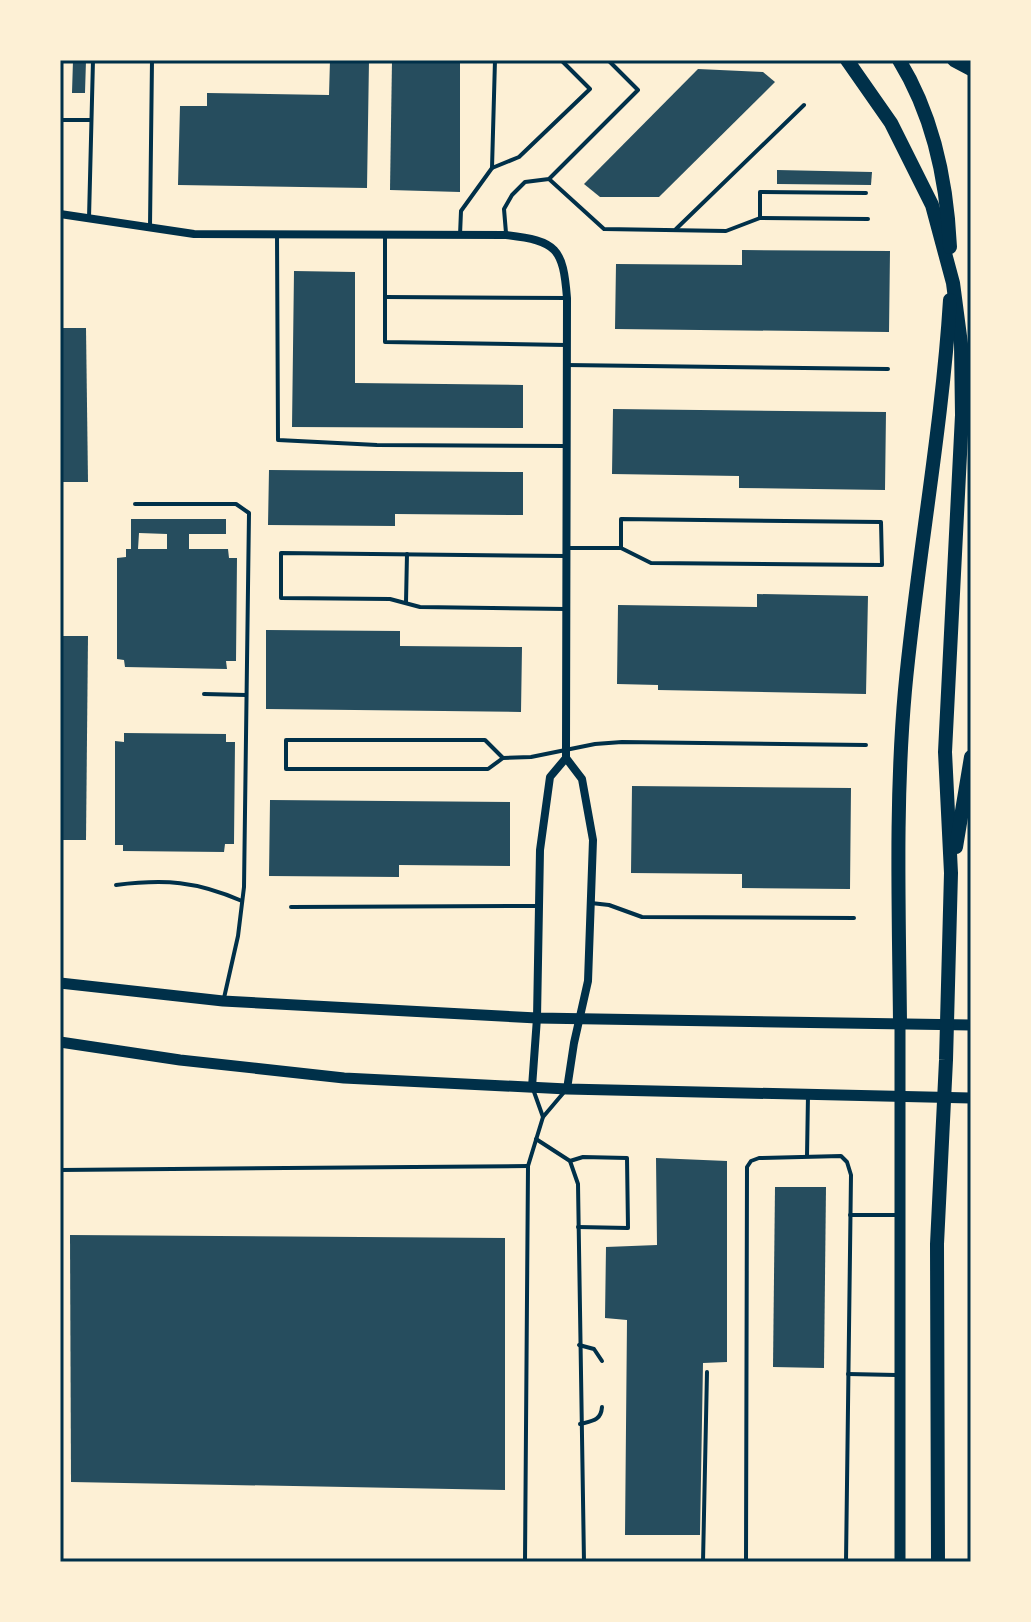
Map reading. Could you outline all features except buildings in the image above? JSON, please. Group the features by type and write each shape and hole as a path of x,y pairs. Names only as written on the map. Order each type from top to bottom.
{"highway":[{"path":"847,60 880,104 932,205 947,255 958,312 963,366 945,752 951,873 937,1244 938,1562"},
{"path":"899,60 923,111 942,172 948,208 950,273 948,327 912,615 902,729 898,879 900,1023"},
{"path":"954,60 971,69"},
{"path":"951,873 971,757"}],"main road":[{"path":"60,983 223,1001 537,1018 971,1025"},
{"path":"900,1023 900,1562"},
{"path":"60,1042 180,1060 344,1078 567,1089 971,1098"}],"street":[{"path":"60,214 194,234 506,235 527,238 559,254 567,298 566,755 582,779 593,840 588,981 567,1089"},
{"path":"532,1087 537,1018 540,850 550,777 566,755"}],"lane":[{"path":"89,218 93,60"},
{"path":"150,227 152,60"},
{"path":"492,168 495,60"},
{"path":"460,235 461,211 492,168 519,157 590,89 561,60"},
{"path":"506,235 504,209 512,195 525,182 549,179 638,90 608,60"},
{"path":"675,230 804,105"},
{"path":"60,120 91,120"},
{"path":"549,179 604,229 726,231 760,218 868,219"},
{"path":"760,218 760,192 866,193"},
{"path":"277,234 278,440 377,445 566,446"},
{"path":"385,235 385,342 566,345"},
{"path":"385,297 567,298"},
{"path":"566,365 888,369"},
{"path":"135,504 236,504 249,513 242,901 238,936 223,1001"},
{"path":"566,609 420,607 390,599 281,598 281,553 566,552 621,548 651,563 882,565 881,522 621,519 621,548"},
{"path":"406,602 407,554"},
{"path":"204,694 247,695"},
{"path":"503,758 485,740 286,740 286,769 488,769 503,758 566,755 595,744 622,742 866,745"},
{"path":"116,885 185,882 242,901"},
{"path":"590,903 609,905 642,917 854,918"},
{"path":"291,907 539,906"},
{"path":"532,1087 543,1117"},
{"path":"525,1562 528,1166 543,1117 567,1089"},
{"path":"807,1156 808,1094"},
{"path":"536,1139 570,1161 578,1184 584,1562"},
{"path":"746,1562 747,1167 759,1158 807,1156 841,1156 847,1162 851,1175 846,1562"},
{"path":"570,1161 583,1157 627,1158 628,1228 578,1227"},
{"path":"60,1170 528,1166"},
{"path":"850,1215 899,1215"},
{"path":"579,1345 594,1349 602,1361"},
{"path":"703,1562 707,1372"},
{"path":"848,1374 899,1375"},
{"path":"580,1424 598,1419 602,1407"}]}
